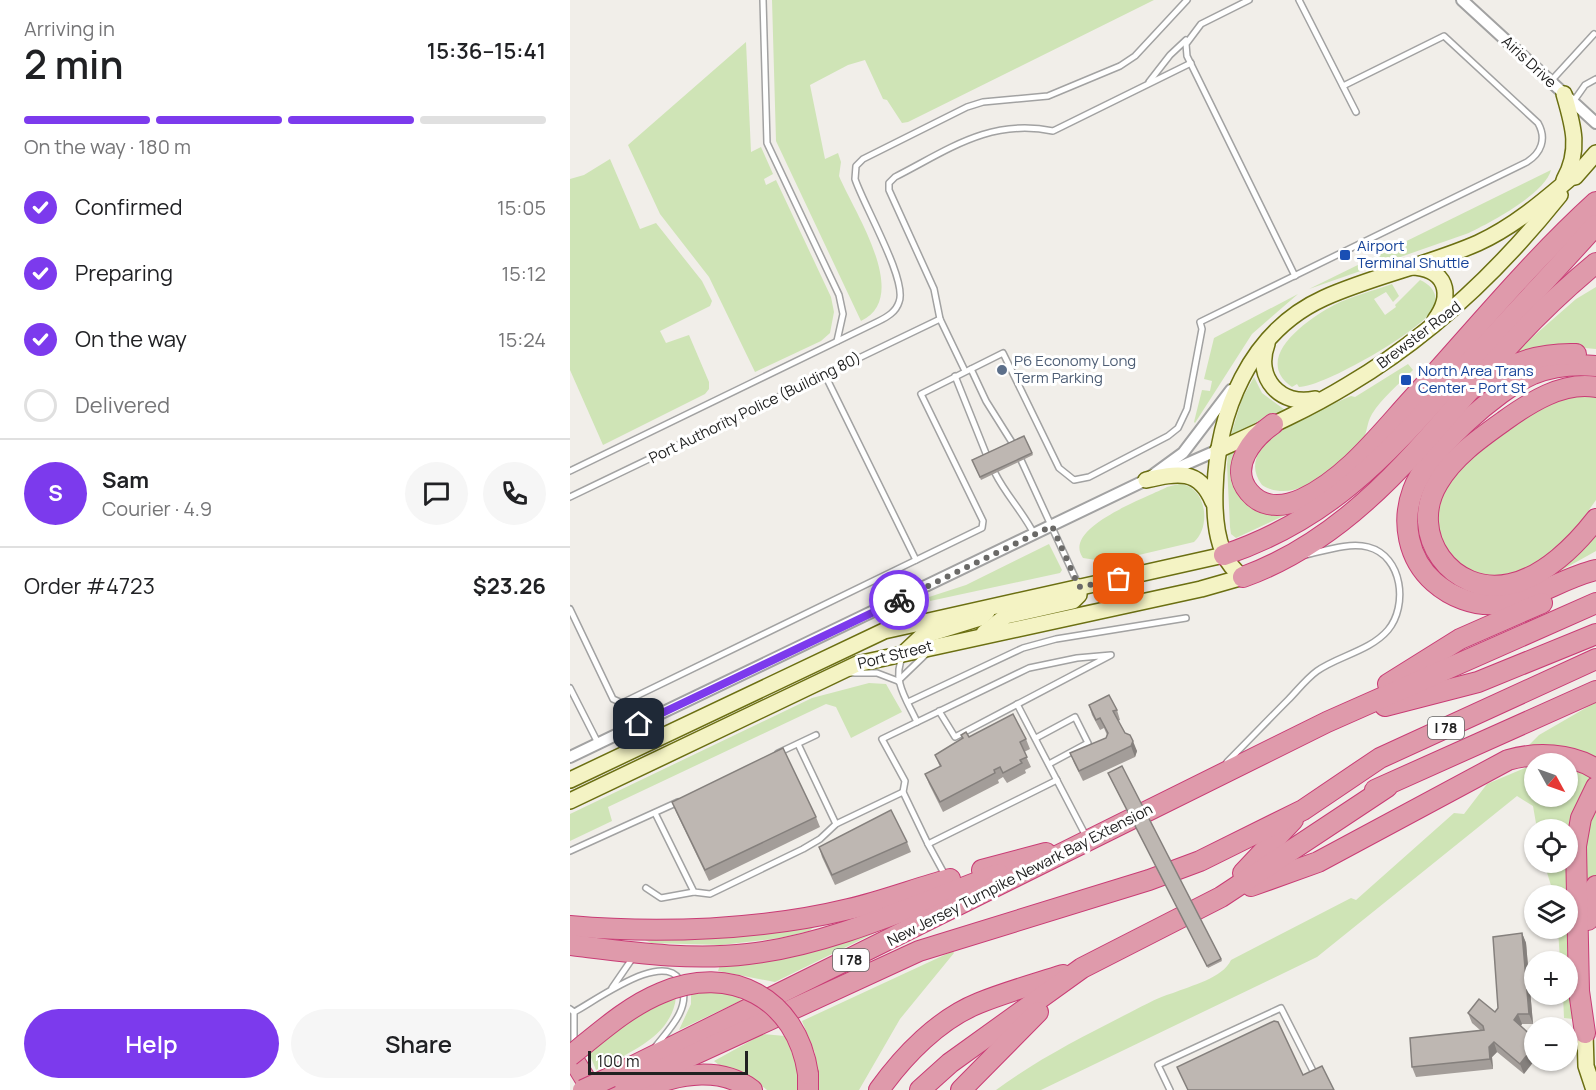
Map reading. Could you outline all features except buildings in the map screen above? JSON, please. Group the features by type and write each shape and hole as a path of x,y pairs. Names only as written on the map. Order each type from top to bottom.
{"highway":[{"path":"1428,381 1505,287 1596,186"},
{"path":"1273,424 1248,448 1241,475 1246,488 1254,497 1277,506 1303,498 1338,475 1369,446 1564,233 1596,202"},
{"path":"1224,555 1276,535 1342,494 1387,452 1596,225"},
{"path":"1476,356 1596,245"},
{"path":"1243,577 1285,560 1324,536 1360,508 1436,429 1526,328 1596,263"},
{"path":"1526,328 1596,275"},
{"path":"1436,429 1490,379 1514,365 1553,355 1575,354 1596,358"},
{"path":"1596,366 1568,366 1546,370 1508,388 1463,426 1425,468 1416,482 1410,499 1408,538 1421,568 1432,580 1451,593 1473,602 1506,603 1578,574 1596,570"},
{"path":"1425,468 1466,432 1523,394 1561,380 1578,378 1596,382"},
{"path":"1596,387 1576,386 1551,394 1522,409 1487,433 1442,476 1431,496 1427,519 1431,542 1448,568 1470,581 1496,586 1520,581 1543,568 1568,549 1596,519"},
{"name":"I 78","path":"1327,722 1460,639 1596,578"},
{"path":"1327,722 1596,603"},
{"name":"I 78","path":"1327,722 1478,682 1596,634"},
{"name":"I 78","path":"1303,810 1380,758 1596,659"},
{"name":"I 78","path":"1303,810 1387,787 1596,691"},
{"name":"New Jersey Turnpike Newark Bay Extension","path":"614,1083 646,1059 1327,722"},
{"path":"1221,897 1318,862 1508,760 1526,756 1554,756 1579,761 1596,769"},
{"path":"879,1090 898,1065 921,1042 964,1011 978,1003 1082,968 1221,897 1387,787"},
{"path":"1585,1033 1579,991 1576,846 1584,808 1596,787"},
{"path":"1221,897 1303,810"},
{"name":"New Jersey Turnpike Newark Bay Extension","path":"583,1090 614,1083 919,951 1169,873 1227,848 1303,810"},
{"path":"570,926 677,928 791,919 850,909 948,879 1089,841"},
{"path":"570,945 636,952 726,956 796,945 849,929 1089,841"},
{"path":"1585,1033 1588,1001 1588,905 1596,886"},
{"path":"920,1090 950,1063 1082,968"},
{"path":"961,1090 1082,968"},
{"path":"592,1090 571,1057 623,1014 653,996 685,985 714,982 752,991 779,1010 801,1044 808,1082"},
{"path":"639,1090 663,1081 702,1075 733,1079 752,1090"}],"main road":[{"path":"1558,188 1572,163 1575,146 1575,132 1568,98"},
{"name":"Brewster Road","path":"1218,450 1332,394 1427,332 1490,273 1549,209 1596,153"},
{"name":"Brewster Road","path":"1224,555 1215,506 1218,450 1228,407 1246,370 1269,339 1290,319 1314,303 1489,237 1526,215 1581,169"},
{"path":"1410,267 1422,268 1435,274 1443,283 1447,294 1445,304 1427,332"},
{"path":"1269,339 1263,356 1264,370 1270,384 1278,393 1295,401 1332,394"},
{"path":"1146,480 1177,475 1192,477 1203,484 1215,506"},
{"path":"1224,555 1232,568 1243,577"},
{"name":"Port Street","path":"570,780 871,636 905,624 1224,555"},
{"name":"Port Street","path":"570,801 856,664 1201,590 1243,577"},
{"path":"981,636 1006,616 1074,601 1079,595 1079,587"},
{"path":"905,652 922,636 980,618 998,604"},
{"path":"1585,1033 1586,1066 1594,1090"}],"street":[{"name":"Airis Drive","path":"1462,0 1596,123"},
{"name":"Brewster Road","path":"1146,480 1175,461 1190,446 1246,370"},
{"name":"Brewster Road","path":"570,757 1146,480 1218,450"}],"lane":[{"path":"763,0 767,143 839,295 843,314 837,341"},
{"path":"570,471 884,318 894,311 900,298 898,277 855,179 855,170 859,162 872,152 967,107 983,102 1048,96 1120,66 1135,56 1187,0"},
{"path":"1148,84 1170,55 1201,24 1249,0"},
{"path":"1299,0 1356,112"},
{"path":"1551,82 1594,34"},
{"path":"570,609 613,699 621,703 980,529 983,523 921,394 1002,353 1059,468 1068,478 1082,480 1168,436 1178,428 1187,409 1202,329 1200,322 1527,162 1539,152 1542,144 1538,123 1444,36 1343,86"},
{"path":"1190,37 1186,44 1191,63 1295,276"},
{"path":"964,371 940,319 934,289 908,237 889,190 889,183 895,177 981,133 1039,128 1053,131 1191,63"},
{"path":"1568,98 1596,79"},
{"name":"Port Authority Police (Building 80)","path":"570,497 940,319"},
{"path":"971,369 986,401 1013,444"},
{"path":"825,375 916,560"},
{"path":"955,376 987,456"},
{"path":"1022,460 1079,587"},
{"path":"995,473 1035,534"},
{"path":"1209,781 1316,672 1381,637 1398,613 1400,595 1396,575 1386,557 1371,548 1342,548 1285,560"},
{"path":"908,702 1023,648 1067,637 1186,618"},
{"path":"898,681 937,645"},
{"path":"905,652 897,670 898,681 917,722"},
{"path":"939,711 954,737 1111,655 1077,658 1029,668 939,711 882,739 905,781 903,792 948,879"},
{"path":"835,673 877,673 898,681"},
{"path":"570,688 598,744"},
{"path":"1017,704 1089,841"},
{"path":"1036,738 1075,717 1088,743 1049,764"},
{"path":"767,759 816,735"},
{"path":"798,744 836,824"},
{"path":"928,844 1057,780"},
{"path":"646,888 661,898 694,892 716,892 803,849 820,839 836,824 903,792"},
{"path":"570,851 632,820 655,813 685,798"},
{"path":"655,813 694,892"},
{"path":"609,992 636,952"},
{"path":"571,1057 572,1011 643,974 657,971 675,974 681,982 684,998 679,1015 646,1059"},
{"path":"1170,1090 1158,1065 1281,1008 1313,1071"}],"green space":[{"path":"772,0 1154,0 908,122 902,123 887,100 883,99 865,60 848,65 810,85 825,159 838,153 841,162 839,176 866,231 880,274 881,293 875,309 861,321 776,141"},
{"path":"746,42 751,152 761,147 773,174 764,179 766,185 776,180 831,297 834,312 830,333 821,341 755,372 709,277 660,214 628,145"},
{"path":"610,159 640,229 656,223 702,281 712,301 710,306 660,331 666,343 689,335 709,382 709,389 705,394 603,445 570,370 570,179 584,175"},
{"path":"1551,170 1547,179 1527,198 1501,216 1466,234 1309,289"},
{"path":"1420,280 1434,292 1436,300 1433,309 1411,330 1371,356 1311,385 1299,387 1297,384 1292,387 1281,376 1278,364 1280,352 1298,329 1323,311 1355,296 1392,284 1399,296 1393,302 1386,292 1374,299 1385,315 1396,307 1395,305"},
{"path":"1596,287 1596,349 1562,346 1511,356 1576,299"},
{"path":"1298,294 1252,334 1195,423 1202,390 1210,391 1212,381 1204,379 1214,338"},
{"path":"1408,364 1413,370 1376,408 1361,443 1342,463 1302,488 1288,491 1275,490 1262,485 1255,469 1258,454 1268,441 1302,418 1351,396 1355,397"},
{"path":"1254,377 1262,393 1285,410 1231,435 1242,399"},
{"path":"1596,395 1596,500 1574,531 1532,569 1497,579 1467,573 1449,557 1433,523 1439,492 1462,462 1511,425 1568,396"},
{"path":"1236,451 1233,475 1294,511 1236,538 1231,534 1230,527 1227,464 1228,455"},
{"path":"1179,484 1195,491 1203,507 1203,526 1194,542 1109,562 1083,558 1079,547 1084,536 1094,525 1125,506"},
{"path":"1596,533 1596,551 1553,575"},
{"path":"1049,544 1062,570 1060,573 930,601 929,597 966,585"},
{"path":"869,683 886,684 902,712 851,738 836,707 826,704 608,807 612,821 570,841 570,814 812,698"},
{"path":"1596,702 1596,760 1569,749 1529,745 1539,735"},
{"path":"1524,768 1524,800 1517,796 1317,957 1041,1090 996,1090 1042,1060 1090,1033 1154,1000 1214,977 1231,960 1351,898 1356,900 1454,813 1464,814 1487,784"},
{"path":"1578,769 1594,775 1572,819 1535,819 1533,807 1578,807"},
{"path":"1596,804 1596,875 1585,885 1585,835"},
{"path":"1547,873 1568,873 1568,885 1551,885"},
{"path":"822,921 809,931 780,938 721,945 651,943 633,934"},
{"path":"897,922 775,982 718,971 720,965"},
{"path":"1559,939 1569,939 1570,951 1559,951"},
{"path":"953,951 954,953 900,1019 859,1090 817,1090 815,1053 802,1021"},
{"path":"691,992 729,992 742,1000 679,1030 691,1004"},
{"path":"676,997 673,1011 657,1033 634,1050 596,1070 588,1050 637,1012"},
{"path":"1563,1005 1572,1005 1573,1017 1564,1017"},
{"path":"763,1034 785,1036 797,1065 799,1090 767,1090 744,1072 719,1065 714,1061"}],"way so far":[{"path":"899,600 1052,526 1079,587 1119,579"}],"place":[{"name":"Airport Terminal Shuttle","path":"1345,255"},
{"name":"P6 Economy Long Term Parking","path":"1002,370"},
{"name":"North Area Trans Center - Port St","path":"1406,380"}],"route":[{"path":"639,724 899,600"}]}
